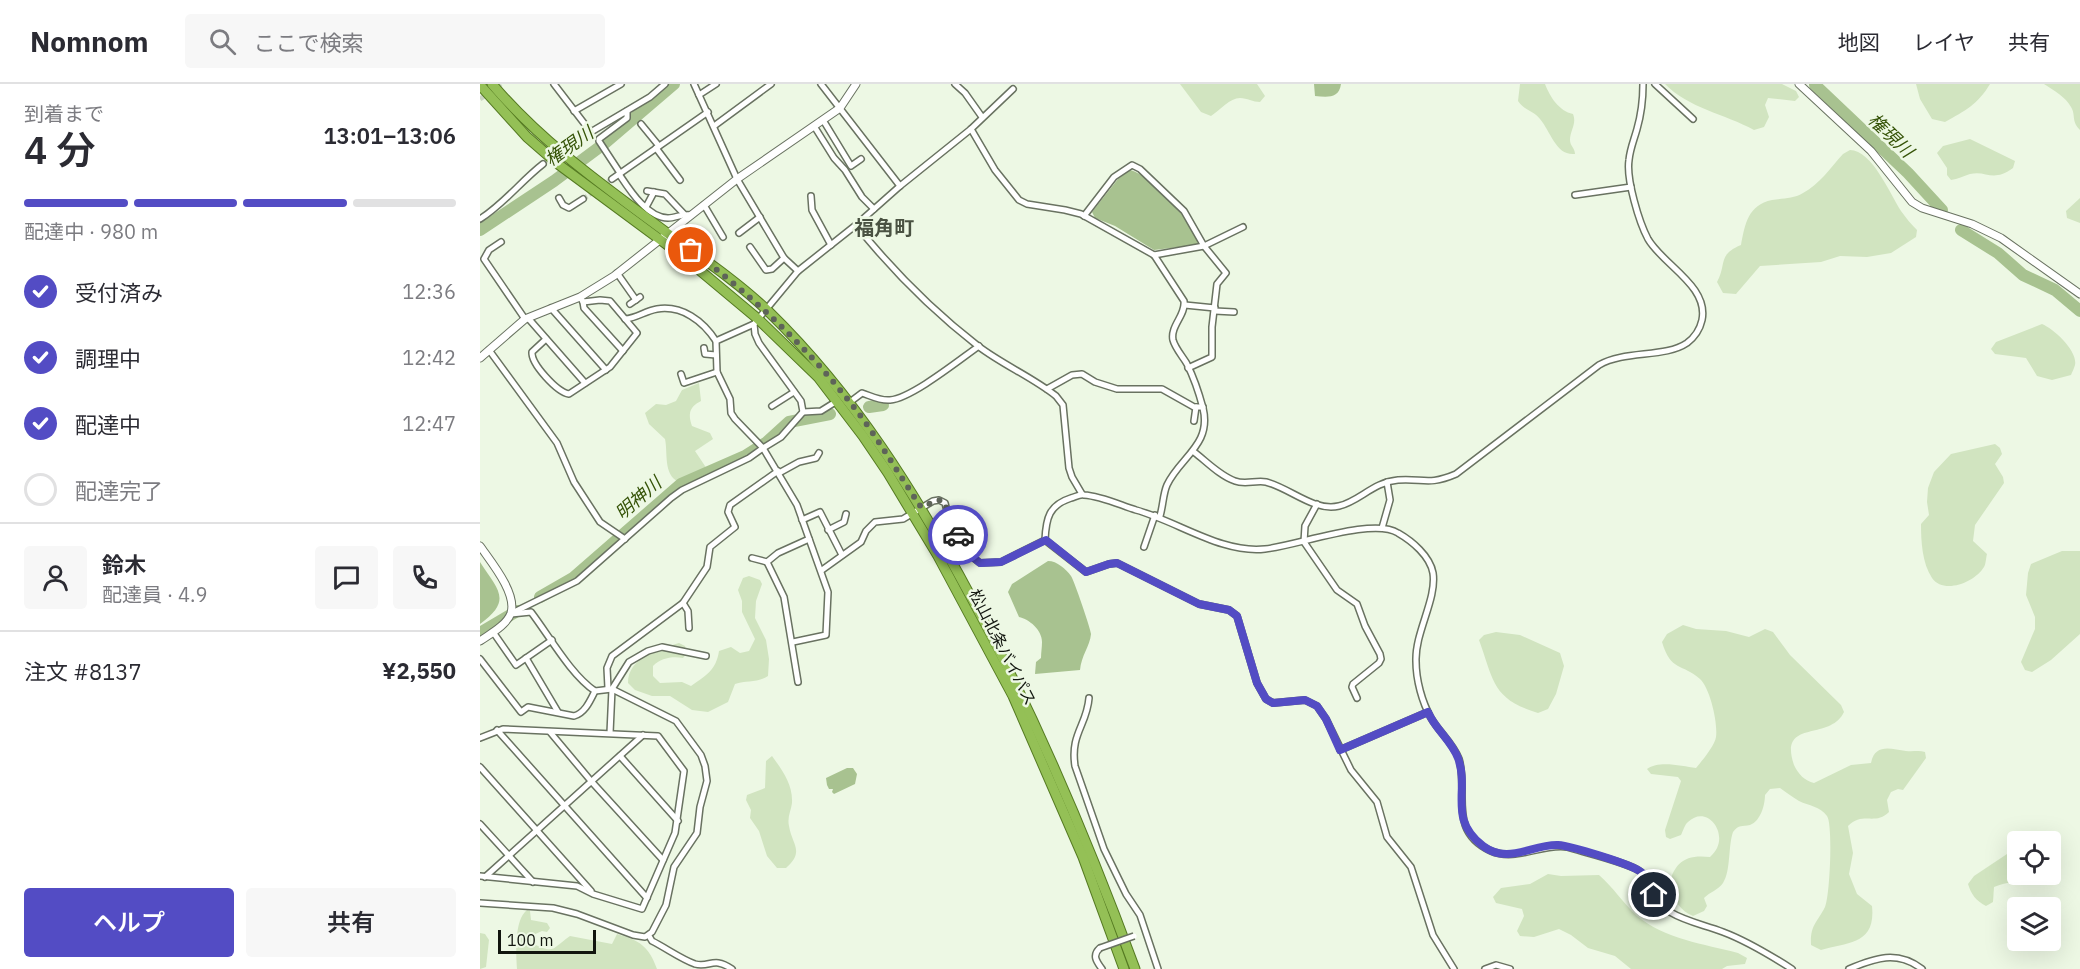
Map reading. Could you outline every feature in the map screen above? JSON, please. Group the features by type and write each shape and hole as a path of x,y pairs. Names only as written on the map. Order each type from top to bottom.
{"highway":[{"name":"松山北条バイパス","path":"492,84 534,129 567,158 728,277 766,309 802,345 850,402 921,507 1021,694 1135,969"},
{"name":"松山北条バイパス","path":"480,85 527,137 558,164 721,287 756,322 794,352 837,401 863,436 912,513 958,592 1013,696 1087,855 1124,969"}],"street":[{"path":"554,84 590,131"},
{"path":"574,111 621,84"},
{"path":"569,145 650,97 665,84"},
{"path":"694,84 737,179 784,258 798,271"},
{"path":"699,95 716,84"},
{"path":"714,126 771,84"},
{"path":"821,84 900,186"},
{"path":"581,299 669,234 688,215 840,108 856,84"},
{"path":"955,84 965,93 982,117"},
{"path":"1194,452 1232,480 1243,483 1266,482 1317,504 1328,507 1341,506 1387,482 1398,480 1431,482 1456,474 1599,365 1621,357 1680,346 1694,337 1703,316 1699,297 1648,239 1631,187 1628,163 1640,118 1643,84"},
{"path":"1654,84 1693,119"},
{"path":"1799,84 1871,151 1912,202 1922,208 1972,224 2001,238 2080,294"},
{"path":"716,340 756,322 798,271 971,129 1013,89"},
{"path":"627,111 627,118 598,141 638,201 658,216 666,218 688,215"},
{"path":"612,179 708,112"},
{"path":"823,120 851,166 861,159"},
{"path":"641,123 680,180"},
{"path":"814,126 858,192 874,209"},
{"path":"971,129 995,170 1019,200 1027,204 1065,210 1084,216 1154,255 1184,301 1185,305 1174,329 1173,339 1188,368 1203,407 1203,430 1194,452 1166,486 1157,516 1144,546"},
{"path":"480,219 496,209 543,164"},
{"path":"1084,216 1114,177 1127,167 1136,166 1184,211 1204,246 1226,273 1217,284 1212,327 1212,357 1188,368"},
{"path":"1575,195 1631,187"},
{"path":"646,207 650,192 665,194 688,215"},
{"path":"811,196 812,210 831,245"},
{"path":"559,198 563,205 569,208 583,199"},
{"path":"704,205 723,237"},
{"path":"739,233 760,218"},
{"path":"856,225 901,276 979,346 1056,396 1063,405 1069,468 1082,494"},
{"path":"1154,255 1204,246 1243,227"},
{"path":"501,242 489,250 484,259 527,318 585,383"},
{"path":"750,247 766,270 772,269 784,258"},
{"path":"617,273 636,301"},
{"path":"581,299 584,308 623,351"},
{"path":"546,339 532,352 532,358 537,366 566,394 572,393 606,370 637,333 610,302 581,299 527,318 483,354 557,443 574,482 600,522 625,539"},
{"path":"1185,305 1234,312"},
{"path":"550,308 606,370"},
{"path":"625,319 656,309 675,309 702,324 716,340 717,372 730,399 731,413 764,448 778,472 797,505 822,570 829,598 826,635 792,642"},
{"path":"480,641 504,624 511,614 577,581 682,490 749,458 781,437 794,424 800,415 801,401 759,343 756,322"},
{"path":"850,402 862,393 886,401 897,399 979,346"},
{"path":"704,348 705,354 716,355"},
{"path":"681,374 684,383 717,372"},
{"path":"1047,389 1072,375 1082,374 1095,382 1118,389 1162,389 1196,407 1203,407"},
{"path":"772,406 794,392"},
{"path":"800,415 822,411 837,401"},
{"path":"1194,420 1196,407"},
{"path":"610,734 610,689 607,668 612,656 682,603 707,567 711,547 735,527 728,513 729,505 778,472 799,462 816,458 819,453"},
{"path":"1382,528 1390,500 1387,482"},
{"path":"1046,540 1048,515 1055,505 1082,494 1157,516 1193,532 1239,548 1263,549 1362,529 1382,528 1399,533 1425,556 1433,574 1431,593 1416,652 1418,677 1428,712 1459,760 1462,776 1461,815 1472,836 1483,846 1502,855 1546,846 1567,847 1636,869 1647,878 1654,895 1664,909 1681,918 1721,931 1748,943 1792,969"},
{"path":"822,570 861,542 866,531 875,522 903,519 921,507 939,500 945,503 950,523 970,555 980,563 1001,562 1046,540"},
{"path":"1317,504 1305,526 1304,542 1337,590 1357,604 1365,626 1380,654 1379,663 1353,684 1357,698"},
{"path":"802,520 820,512 843,555"},
{"path":"828,530 844,522 846,514"},
{"path":"767,562 778,553 809,539"},
{"path":"1046,540 1086,572 1117,563 1199,604 1229,610 1237,616 1257,683 1266,699 1273,703 1305,700 1317,706 1326,719 1351,770 1377,802 1387,837 1411,867 1433,935 1454,969"},
{"path":"480,546 505,583 511,600 511,614"},
{"path":"752,558 767,562 784,597 798,682"},
{"path":"682,603 688,611 689,627"},
{"path":"511,614 531,612 582,680 596,692"},
{"path":"493,632 516,665 552,640"},
{"path":"610,689 629,662 655,649 671,648 706,656"},
{"path":"526,658 558,712"},
{"path":"480,659 521,712 528,707 574,716 586,708 596,692 610,689 676,721 701,755 707,775 698,815 697,833 674,867 666,905 649,936"},
{"path":"1089,698 1088,708 1075,741 1073,752 1075,766 1104,849 1126,894 1140,915 1158,969"},
{"path":"1340,750 1428,712"},
{"path":"497,730 646,898"},
{"path":"480,738 497,730 658,736 684,771 675,833 642,909 593,894 577,886 482,877"},
{"path":"550,732 663,860"},
{"path":"482,877 643,735"},
{"path":"620,756 678,821"},
{"path":"480,767 593,894"},
{"path":"480,824 532,882"},
{"path":"1087,855 1104,849"},
{"path":"480,903 553,908 577,914 633,935 649,936"},
{"path":"1102,969 1095,957 1100,948 1146,932"},
{"path":"649,936 652,941 693,963 702,965 717,962 732,969"},
{"path":"1849,969 1875,958 1893,956 1922,969"},
{"path":"1485,969 1496,965 1510,969"}],"shaded area":[{"path":"1180,84 1257,84 1265,96 1260,102 1243,98 1236,99 1211,116 1201,112"},
{"path":"1314,84 1341,84 1335,95 1324,97 1315,96"},
{"path":"1520,84 1545,84 1556,103 1563,110 1573,114 1570,140 1575,154 1568,154 1558,147 1540,119 1518,101"},
{"path":"1665,84 1782,84 1796,91 1799,97 1795,101 1768,98 1765,105 1769,117 1764,127 1754,130 1696,105"},
{"path":"1916,84 1990,84 1981,97 1945,122 1932,119 1920,99"},
{"path":"2044,84 2080,84 2080,130 2069,103"},
{"path":"1970,139 2015,161 2013,168 2000,175 1976,173 1951,180 1947,175 1947,168 1937,153 1943,146"},
{"path":"1850,150 1866,157 1873,165 1901,211 1917,230 1916,237 1891,253 1867,257 1840,256 1821,262 1760,266 1736,294 1723,293 1717,282 1725,256 1741,245 1746,223 1753,211 1758,206 1772,200 1796,196 1809,190 1820,181 1843,154"},
{"path":"1130,170 1150,182 1177,208 1198,242 1196,245 1154,250 1115,226 1095,218 1092,212 1118,179"},
{"path":"2080,198 2080,223 2067,218 2066,211"},
{"path":"2042,324 2059,335 2073,353 2075,365 2071,375 2052,380 2037,376 2026,358 1995,354 1991,349 1996,342"},
{"path":"699,383 701,401 690,411 690,418 692,426 710,433 713,439 695,451 707,469 679,482 674,479 668,469 665,439 649,424 645,413 656,404 666,405 676,401 682,390"},
{"path":"1995,444 2000,448 2002,454 1995,464 2004,483 1975,525 1973,541 1987,554 1985,566 1967,582 1944,586 1932,578 1923,552 1921,524 1929,515 1928,488 1934,472 1951,454"},
{"path":"2062,551 2080,551 2080,634 2051,660 2032,672 2025,670 2021,662 2035,629 2035,617 2026,595 2028,573 2031,564"},
{"path":"1048,561 1055,562 1071,576 1091,634 1080,670 1035,674 1036,662 1041,658 1040,633 1027,620 1019,617 1008,592 1012,584"},
{"path":"480,562 497,588 499,601 490,616 480,624"},
{"path":"749,576 760,580 762,584 756,601 755,618 766,640 769,659 768,676 760,680 735,684 728,702 708,712 692,710 670,696 652,696 635,690 628,683 629,674 639,661 662,648 679,643 685,646 687,653 683,658 667,658 653,666 653,676 660,683 682,682 691,686 710,672 716,663 719,651 731,647 740,653 749,651 755,639 742,612 742,601 738,590 743,578"},
{"path":"1683,625 1749,637 1765,629 1773,632 1790,655 1841,705 1844,712 1837,721 1799,735 1793,741 1791,750 1794,765 1808,781 1814,783 1851,765 1871,763 1876,752 1884,749 1925,752 1926,758 1903,790 1898,789 1891,792 1887,800 1889,812 1879,818 1859,819 1848,826 1853,853 1849,874 1857,894 1872,906 1870,928 1858,940 1821,950 1811,945 1813,928 1827,900 1830,860 1829,822 1821,810 1799,801 1780,788 1770,789 1765,795 1762,812 1754,823 1739,827 1733,832 1726,878 1721,885 1704,898 1707,906 1704,911 1693,916 1688,914 1678,905 1668,888 1677,866 1693,857 1710,857 1719,841 1715,825 1703,816 1688,822 1681,835 1670,839 1666,837 1665,830 1681,781 1678,777 1651,774 1647,769 1664,764 1696,768 1716,737 1716,723 1704,684 1694,674 1673,663 1665,652 1662,642 1667,634"},
{"path":"1496,632 1520,635 1560,653 1564,666 1556,694 1548,709 1538,713 1523,708 1503,695 1497,687 1479,640 1484,635"},
{"path":"772,756 786,778 792,796 789,823 796,852 792,862 786,868 777,868 767,856 759,831 750,818 751,810 746,800 747,795 765,788 766,761"},
{"path":"847,768 853,768 857,774 855,784 834,794 833,789 829,789 827,785 826,778"},
{"path":"2007,854 2007,884 1994,887 1993,902 1986,906 1974,897 1968,884 1974,876"},
{"path":"1548,874 1599,875 1637,916 1648,924 1685,940 1738,953 1747,958 1745,964 1727,966 1722,969 1631,969 1615,956 1588,948 1559,929 1534,937 1520,936 1517,931 1524,916 1522,909 1496,903 1493,897 1501,888 1530,884"},
{"path":"527,910 530,911 531,920 547,923 550,928 547,932 542,931 531,936 531,943 545,949 552,949 570,936 612,944 617,934 647,949 657,969 517,969 518,929"},
{"path":"480,933 485,934 489,940 486,967 480,969"}],"waterway":[{"name":"権現川","path":"480,230 554,181 605,143 674,84"},
{"name":"権現川","path":"1815,85 1908,173 1942,210"},
{"name":"権現川","path":"1961,230 1998,253 2023,275 2055,290 2080,311"},
{"name":"明神川","path":"869,407 883,405"},
{"name":"明神川","path":"540,597 573,578 681,484 745,456 767,442 789,422 830,414"},
{"name":"明神川","path":"480,633 517,611"}],"tunnel":[{"path":"480,99 501,84"},
{"path":"543,164 569,145"},
{"path":"583,199 612,179"}],"way so far":[{"path":"691,250 766,309 802,345 871,430 921,507 933,501 939,500 945,503 950,523 958,535"}],"district":[{"name":"福角町","path":"884,227"}],"route":[{"path":"958,535 970,555 980,563 1001,562 1046,540 1086,572 1117,563 1199,604 1229,610 1237,616 1257,683 1266,699 1273,703 1305,700 1317,706 1326,719 1340,750 1428,712 1459,760 1462,776 1461,815 1472,836 1483,846 1502,855 1546,846 1567,847 1642,872 1654,895"}]}
